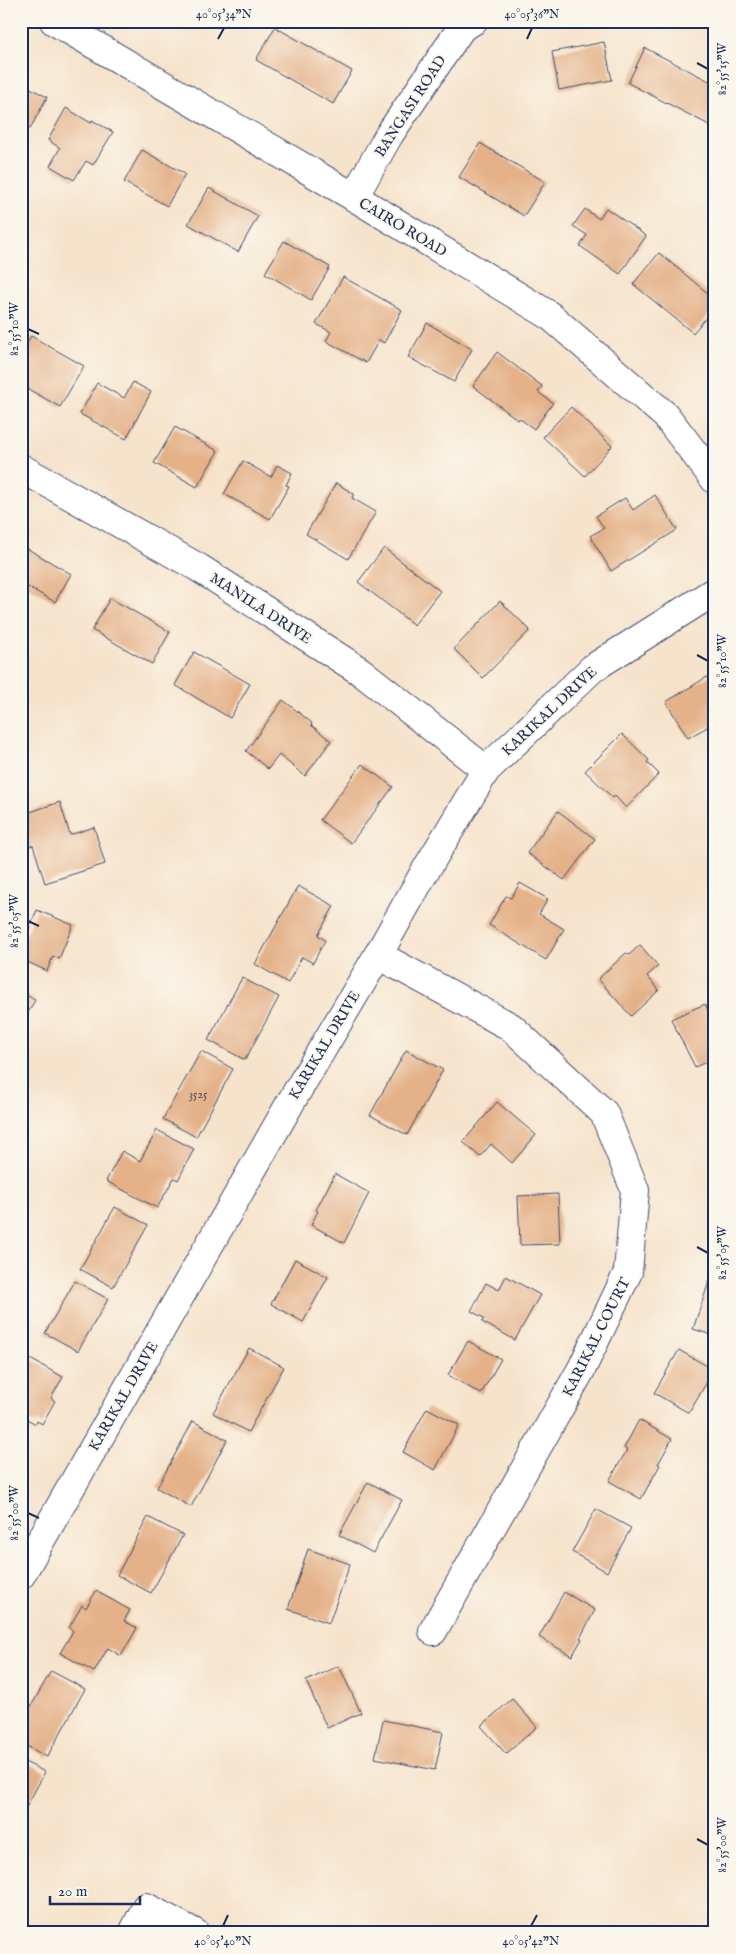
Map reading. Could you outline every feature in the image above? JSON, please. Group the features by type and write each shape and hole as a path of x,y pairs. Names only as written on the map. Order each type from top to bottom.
{"street":[{"name":"CAIRO ROAD","path":"54,21 354,197 549,315 666,416 715,480"},
{"name":"BANGASI ROAD","path":"354,197 389,135 462,27 473,21"},
{"name":"MANILA DRIVE","path":"21,468 199,568 360,671 486,770"},
{"name":"KARIKAL DRIVE","path":"21,1575 292,1100 486,770 593,668 715,591"},
{"name":"KARIKAL COURT","path":"378,955 511,1027 604,1114 635,1190 628,1272 581,1370 433,1631"},
{"path":"132,1933 146,1907 194,1933"}],"building":[{"path":"368,21 382,21 377,28"},
{"path":"275,27 352,71 333,104 256,60"},
{"path":"604,42 612,80 559,90 552,52"},
{"path":"645,48 715,84 715,128 628,83"},
{"path":"21,83 47,97 30,129 21,125"},
{"path":"66,108 91,123 92,120 113,132 93,165 86,161 74,180 50,166 60,148 48,140"},
{"path":"480,143 545,182 524,216 459,177"},
{"path":"142,150 185,174 167,206 124,182"},
{"path":"209,188 258,216 238,252 188,224"},
{"path":"606,208 646,236 620,274 580,246 587,235 573,226 585,209 599,219"},
{"path":"284,241 330,267 311,300 265,273"},
{"path":"659,253 715,299 715,307 693,333 633,284"},
{"path":"343,277 402,310 384,343 379,340 366,363 326,341 331,332 316,324"},
{"path":"427,323 472,349 454,382 408,357"},
{"path":"31,336 84,366 60,407 21,385 21,354"},
{"path":"715,343 715,356 708,349"},
{"path":"497,352 542,386 538,392 553,403 534,429 519,418 518,420 473,386"},
{"path":"133,382 151,392 126,439 80,414 97,383 124,398"},
{"path":"571,407 612,446 585,476 543,437"},
{"path":"175,427 218,451 197,487 154,463"},
{"path":"243,461 271,477 277,465 292,473 286,485 289,486 270,519 224,494"},
{"path":"336,483 354,494 352,498 376,512 348,559 306,534"},
{"path":"655,495 677,530 611,571 590,536 604,528 596,516 625,498 633,510"},
{"path":"21,545 71,574 55,602 21,583"},
{"path":"384,548 440,591 414,625 358,582"},
{"path":"110,598 170,632 152,664 92,630"},
{"path":"500,601 530,630 483,678 454,649"},
{"path":"194,652 250,684 230,718 175,685"},
{"path":"715,672 715,736 709,726 688,738 666,702"},
{"path":"283,700 331,741 305,776 279,755 268,769 246,751"},
{"path":"622,734 649,760 647,762 659,774 626,808 615,796 613,798 585,771"},
{"path":"362,764 393,787 351,843 320,820"},
{"path":"60,802 70,835 94,827 105,864 45,883 33,845 24,848 21,839 21,815"},
{"path":"558,811 595,839 564,880 527,853"},
{"path":"520,883 548,899 539,914 564,929 546,960 489,925 506,896 511,898"},
{"path":"298,886 334,906 318,935 325,940 313,963 302,957 288,983 255,964"},
{"path":"37,910 73,925 59,959 53,956 47,971 21,959 21,947"},
{"path":"640,945 658,966 647,976 659,990 631,1016 598,979 626,953 629,955"},
{"path":"242,978 279,997 245,1060 208,1040"},
{"path":"21,992 35,1000 21,1025"},
{"path":"705,1004 715,1025 715,1058 695,1067 671,1019"},
{"path":"406,1050 443,1070 407,1135 370,1115"},
{"path":"201,1051 233,1069 196,1137 163,1119"},
{"path":"497,1102 536,1135 512,1163 491,1144 480,1157 463,1142"},
{"path":"157,1130 194,1149 178,1180 174,1178 157,1208 106,1181 122,1151 140,1161"},
{"path":"335,1174 369,1193 344,1243 311,1225 318,1211 316,1210"},
{"path":"558,1194 560,1244 520,1245 518,1196"},
{"path":"115,1207 148,1225 113,1287 80,1269"},
{"path":"295,1259 328,1277 303,1322 271,1304"},
{"path":"715,1267 715,1336 693,1329"},
{"path":"506,1276 540,1295 515,1340 482,1322 484,1318 471,1311 486,1283 499,1290"},
{"path":"75,1281 108,1299 78,1351 45,1333"},
{"path":"468,1341 501,1359 481,1394 448,1375"},
{"path":"249,1348 284,1367 248,1432 213,1413"},
{"path":"679,1350 714,1370 689,1413 654,1393"},
{"path":"30,1359 63,1377 51,1398 55,1401 42,1424 37,1421 36,1424 21,1416 21,1374"},
{"path":"427,1408 459,1425 435,1470 403,1452"},
{"path":"639,1420 672,1439 641,1499 609,1481 627,1450 624,1448"},
{"path":"193,1421 227,1440 191,1507 157,1488"},
{"path":"368,1482 402,1500 373,1553 339,1535"},
{"path":"596,1509 631,1528 607,1572 572,1552"},
{"path":"148,1517 183,1535 151,1593 117,1575"},
{"path":"308,1549 350,1564 329,1623 288,1609"},
{"path":"96,1591 130,1610 124,1621 137,1628 121,1656 108,1648 94,1672 60,1653 73,1631 69,1628 82,1605 86,1608"},
{"path":"564,1592 595,1610 572,1656 539,1637"},
{"path":"339,1666 361,1713 327,1728 306,1681"},
{"path":"51,1671 85,1689 47,1757 21,1743 21,1724"},
{"path":"512,1699 537,1727 506,1754 481,1726"},
{"path":"383,1720 443,1732 435,1770 375,1758"},
{"path":"21,1760 45,1772 21,1817"}]}
